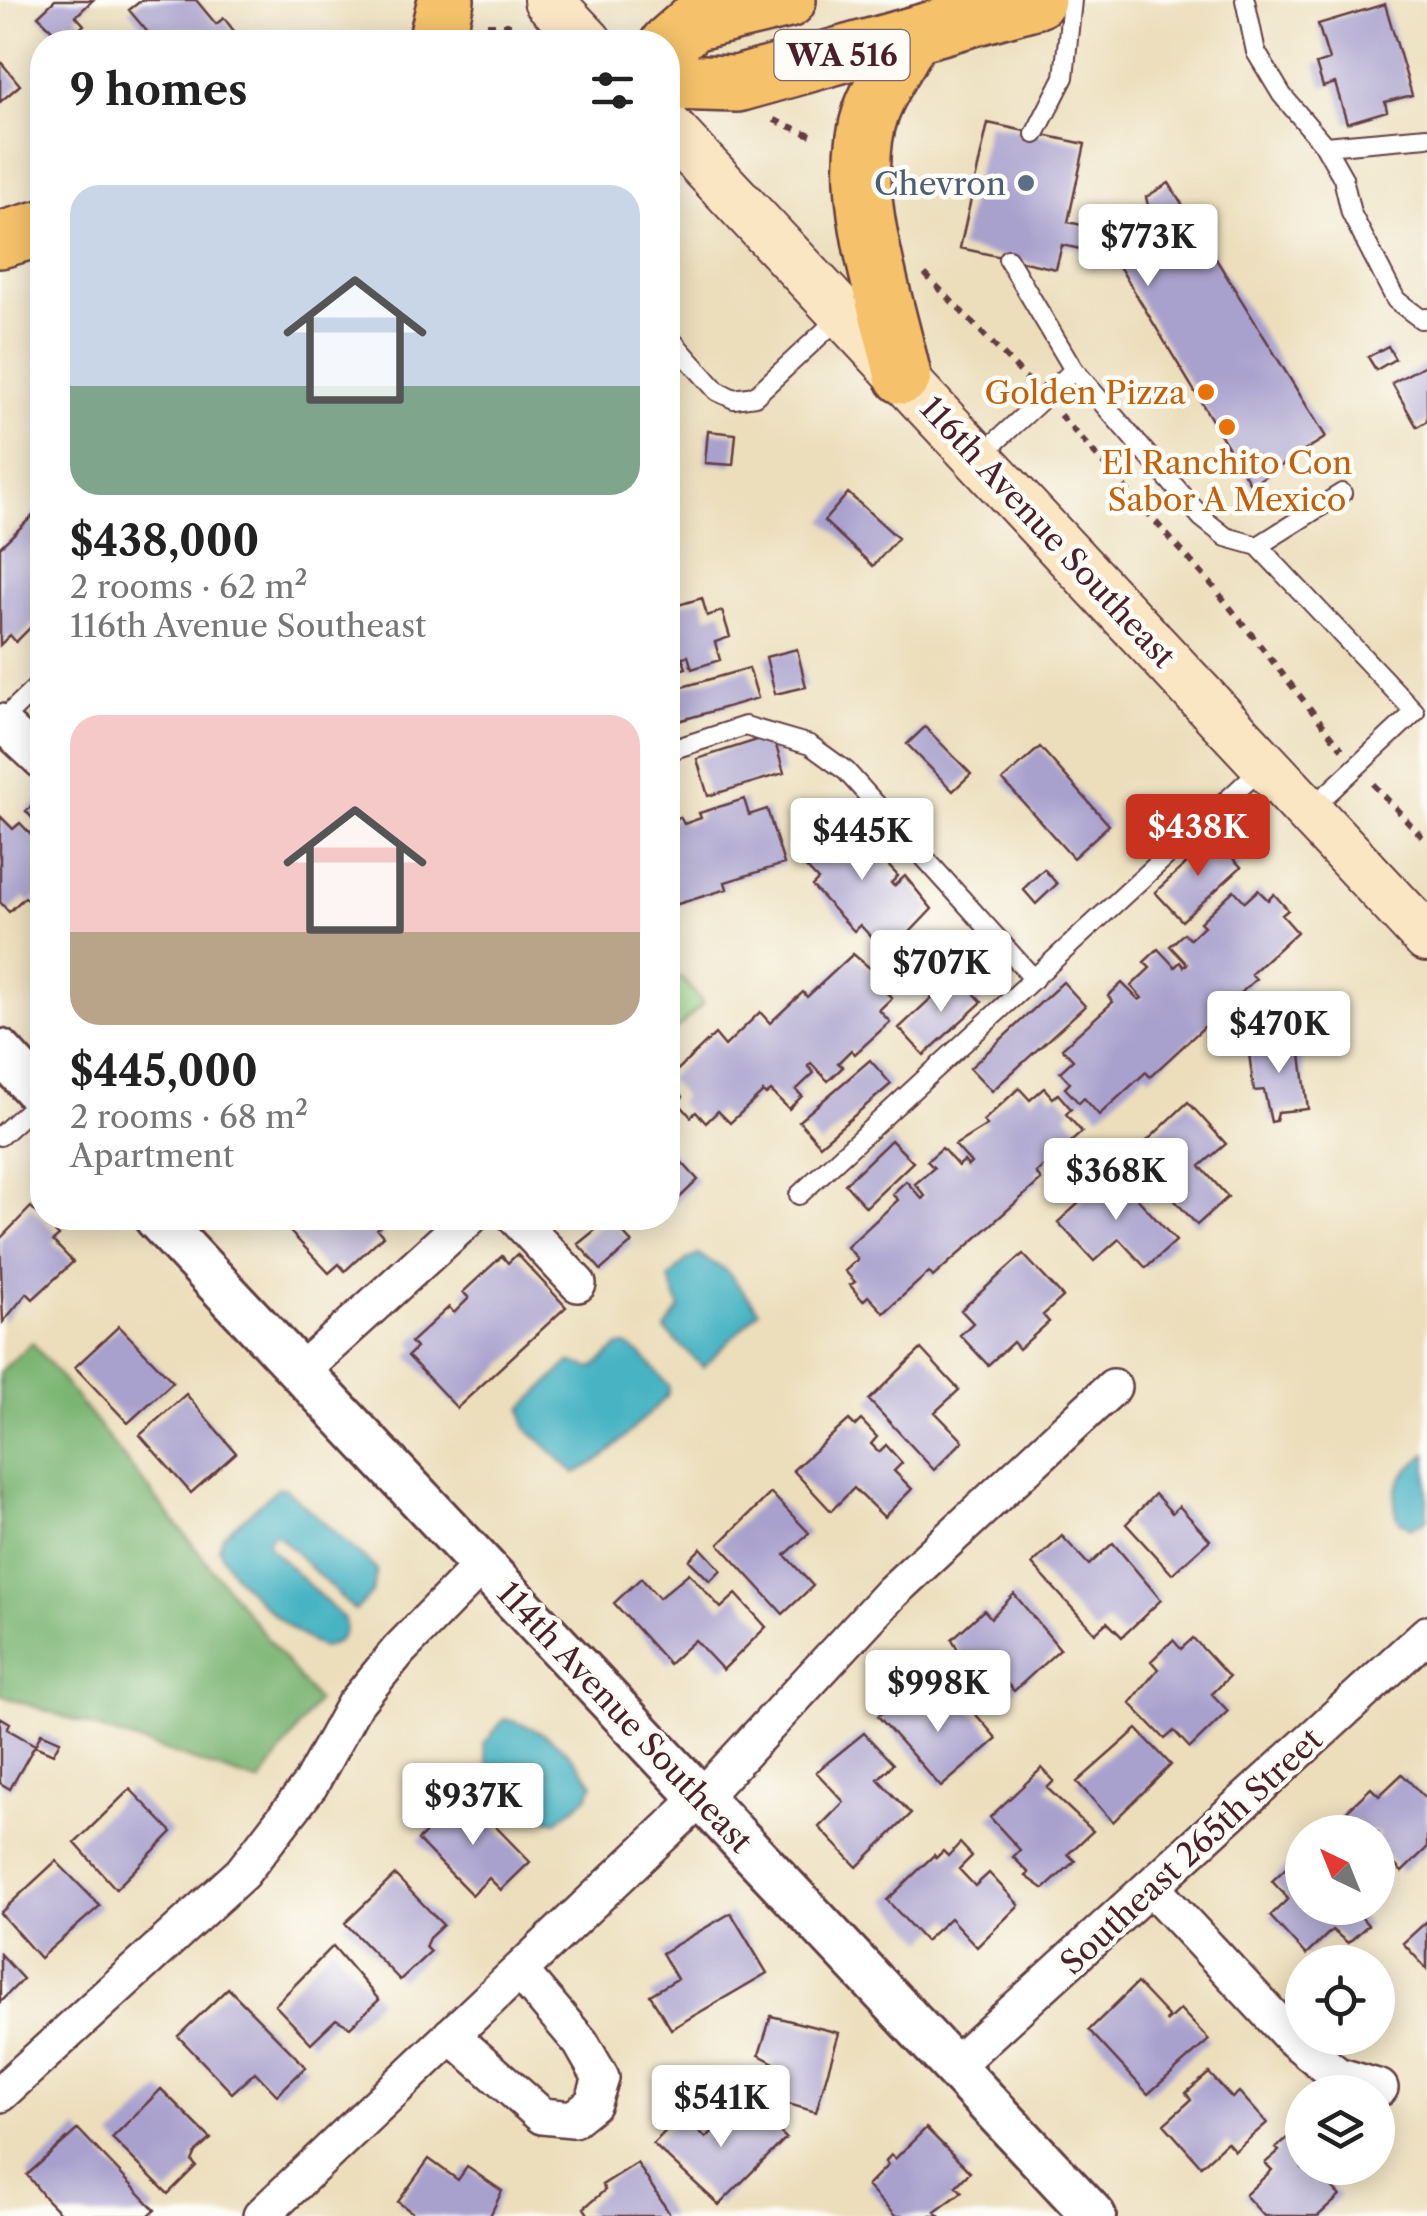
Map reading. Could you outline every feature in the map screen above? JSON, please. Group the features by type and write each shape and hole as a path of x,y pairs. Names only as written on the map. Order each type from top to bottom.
{"main road":[{"path":"439,30 446,0"},
{"path":"548,0 577,30"},
{"name":"WA 516","path":"680,34 692,23 788,0"},
{"name":"WA 516","path":"680,82 737,84 1037,0"},
{"path":"903,376 862,206 861,152 872,109 911,37"},
{"name":"116th Avenue Southeast","path":"680,140 1427,938"},
{"path":"0,240 30,231"}],"street":[{"path":"0,722 30,750"},
{"path":"0,1051 30,1084"},
{"name":"114th Avenue Southeast","path":"167,1230 954,2067 1078,2211"},
{"path":"300,1372 456,1230"},
{"path":"527,1230 578,1284"},
{"path":"261,2216 701,1798 892,1592 1113,1387"},
{"path":"0,2094 242,1874 310,1785 354,1705 399,1650 482,1564"},
{"name":"Southeast 265th Street","path":"954,2067 1427,1634"},
{"path":"1152,1888 1292,2038 1337,2075"},
{"path":"452,2035 542,2116 573,2119 593,2103 601,2078 581,2043 520,1971"}],"lane":[{"path":"1035,134 1064,76 1072,0"},
{"path":"1244,0 1256,52 1282,94 1325,146 1343,178 1351,213 1396,300 1427,318"},
{"path":"1325,146 1427,137"},
{"path":"1008,259 1074,370 1202,518 1226,537 1258,546 1414,712 1309,812"},
{"path":"680,350 717,392 734,399 755,396 844,313"},
{"path":"978,457 1074,370"},
{"path":"1258,546 1342,493"},
{"path":"0,722 30,693"},
{"path":"680,746 745,726 810,745 846,771 1034,979"},
{"path":"800,1196 1265,765"},
{"path":"0,1136 30,1108"}],"path":[{"path":"760,115 826,142"},
{"path":"912,260 1044,397 1214,586 1357,766 1427,842"}],"green space":[{"path":"680,977 703,1004 680,1026"},
{"path":"32,1342 317,1701 260,1783 0,1695 0,1372"}],"water":[{"path":"699,1255 727,1271 759,1311 703,1367 665,1330 680,1308 669,1279 686,1260"},
{"path":"626,1345 643,1356 669,1387 667,1396 603,1458 575,1473 525,1426 522,1409 570,1362 593,1368 619,1346"},
{"path":"1427,1454 1427,1520 1411,1528 1399,1520 1396,1491 1404,1475"},
{"path":"278,1488 285,1488 377,1570 372,1593 355,1611 279,1536 274,1533 268,1540 269,1547 343,1618 345,1628 341,1637 323,1648 264,1606 236,1576 219,1548 223,1536"},
{"path":"504,1719 532,1728 555,1742 593,1784 588,1796 557,1821 519,1804 491,1771 484,1744"}],"building":[{"path":"55,0 93,0 76,16 84,25 78,30 53,30 38,16"},
{"path":"142,0 196,0 216,24 224,18 233,30 146,30 129,10"},
{"path":"1385,4 1412,95 1385,102 1387,111 1347,123 1335,83 1323,87 1316,64 1329,60 1318,24"},
{"path":"0,61 20,85 0,102"},
{"path":"988,123 1085,144 1068,222 1123,234 1150,214 1146,197 1169,183 1326,437 1251,485 1113,256 1062,245 1056,269 960,248"},
{"path":"1388,346 1395,359 1376,370 1368,357"},
{"path":"1427,364 1427,421 1417,427 1392,383"},
{"path":"708,431 736,434 733,465 705,463"},
{"path":"848,493 898,538 873,566 824,521"},
{"path":"30,518 30,628 16,642 10,635 0,645 0,547"},
{"path":"702,598 707,616 722,611 730,637 715,642 720,660 692,669 688,656 682,657 686,668 680,670 680,605"},
{"path":"797,649 806,687 775,694 766,657"},
{"path":"749,668 758,698 680,721 680,688"},
{"path":"925,727 971,774 953,791 907,744"},
{"path":"773,735 784,773 708,796 697,759"},
{"path":"1040,747 1109,825 1073,858 1003,780"},
{"path":"744,799 749,815 767,809 784,864 725,882 727,889 680,903 680,817 684,824 701,818 699,813"},
{"path":"0,816 13,829 20,823 30,834 30,902 25,897 9,912 0,902"},
{"path":"846,816 869,837 857,848 860,851 868,844 898,876 891,883 894,886 905,876 932,909 894,949 883,937 877,943 860,925 854,931 812,886 818,880 799,860 812,848 802,837 822,818 833,830"},
{"path":"1214,838 1241,867 1182,921 1155,892"},
{"path":"1044,869 1057,884 1036,904 1023,889"},
{"path":"1234,890 1245,902 1258,890 1268,900 1274,894 1288,910 1282,915 1297,932 1251,974 1256,979 1150,1077 1146,1072 1099,1115 1084,1098 1079,1103 1065,1088 1070,1083 1060,1072 1073,1060 1062,1048 1113,1002 1108,996 1122,983 1139,1000 1142,998 1131,986 1150,968 1144,962 1158,949 1175,967 1180,962 1184,967 1187,964 1170,946 1184,933 1190,939 1204,926 1200,922"},
{"path":"853,954 888,983 882,988 892,998 879,1010 890,1022 855,1054 851,1050 838,1063 843,1067 828,1081 811,1063 808,1066 814,1073 796,1090 802,1096 789,1109 771,1091 766,1095 763,1092 730,1123 718,1111 706,1123 696,1112 691,1117 680,1104 683,1097 680,1068 715,1034 725,1046 760,1012 770,1023 803,992 807,997"},
{"path":"957,974 982,1002 924,1055 899,1028"},
{"path":"1063,982 1085,1006 992,1091 970,1068"},
{"path":"1299,1039 1308,1109 1278,1112 1276,1121 1271,1122 1264,1090 1254,1091 1248,1046"},
{"path":"870,1060 891,1084 820,1145 799,1121"},
{"path":"1019,1088 1030,1100 1044,1088 1053,1098 1058,1094 1071,1109 1066,1114 1082,1132 1036,1173 1041,1180 933,1277 929,1272 884,1313 868,1296 863,1301 845,1271 858,1259 847,1247 898,1200 892,1194 906,1181 922,1199 925,1196 915,1184 934,1168 927,1161 942,1148 958,1166 964,1161 968,1166 971,1163 955,1145 987,1125 983,1121"},
{"path":"1188,1102 1226,1144 1200,1166 1228,1197 1197,1225 1133,1154"},
{"path":"891,1140 913,1162 866,1207 845,1184"},
{"path":"680,1160 698,1180 680,1197"},
{"path":"1113,1172 1176,1241 1146,1268 1119,1239 1094,1261 1058,1222"},
{"path":"30,1208 30,1230 53,1230 59,1236 53,1241 73,1262 33,1299 27,1293 3,1322 0,1239"},
{"path":"288,1230 378,1230 383,1236 345,1271 339,1264 329,1273"},
{"path":"595,1230 621,1230 632,1243 601,1270 578,1244"},
{"path":"517,1254 566,1307 457,1408 408,1356 416,1348 411,1342 449,1307 454,1313 469,1298 463,1292 502,1256 508,1263"},
{"path":"1023,1254 1063,1297 1043,1315 1049,1322 1019,1349 1013,1342 988,1365 960,1335 973,1323 961,1310"},
{"path":"119,1326 173,1382 128,1423 75,1367"},
{"path":"921,1349 959,1390 935,1412 963,1441 934,1470 869,1400"},
{"path":"186,1394 236,1453 191,1493 140,1435"},
{"path":"849,1420 855,1426 861,1420 877,1437 871,1444 879,1452 886,1445 902,1463 894,1471 912,1489 884,1517 854,1488 831,1511 793,1470"},
{"path":"771,1493 809,1533 785,1555 813,1586 783,1614 719,1544"},
{"path":"1155,1494 1172,1513 1179,1506 1210,1540 1172,1574 1126,1524"},
{"path":"1062,1536 1089,1565 1113,1543 1161,1600 1122,1637 1107,1622 1095,1633 1032,1564"},
{"path":"701,1548 721,1570 710,1581 689,1560"},
{"path":"689,1573 721,1608 736,1594 766,1627 723,1670 695,1640 669,1664 614,1603 641,1578 659,1598"},
{"path":"1014,1594 1060,1649 1014,1691 988,1663 980,1670 968,1657 964,1660 952,1639 984,1610 991,1618"},
{"path":"1193,1638 1229,1677 1212,1694 1228,1711 1190,1748 1174,1731 1165,1739 1130,1703 1158,1669 1151,1661 1173,1640 1181,1649"},
{"path":"909,1689 934,1718 960,1696 997,1739 941,1787 878,1716"},
{"path":"0,1717 10,1723 7,1729 35,1745 10,1789 0,1783"},
{"path":"1137,1729 1171,1765 1113,1822 1077,1782"},
{"path":"41,1733 60,1741 53,1754 35,1746"},
{"path":"864,1733 893,1764 878,1779 911,1814 857,1867 819,1827 844,1802 816,1772"},
{"path":"1042,1768 1054,1781 1047,1788 1093,1831 1068,1854 1075,1861 1044,1889 1026,1876 1029,1873 1013,1857 1020,1850 990,1817"},
{"path":"1402,1774 1427,1800 1427,1848 1402,1872 1395,1865 1395,1815 1342,1815 1371,1788 1379,1796"},
{"path":"130,1789 172,1832 116,1889 75,1843"},
{"path":"465,1795 530,1862 501,1890 489,1878 472,1895 418,1840"},
{"path":"960,1843 972,1856 959,1869 975,1886 989,1873 1019,1905 977,1947 950,1918 925,1941 887,1900 934,1855 936,1858 943,1851 948,1856"},
{"path":"56,1861 100,1906 40,1958 0,1913"},
{"path":"1285,1869 1285,1896 1272,1881"},
{"path":"395,1875 443,1925 429,1938 425,1947 430,1952 400,1980 345,1923"},
{"path":"1285,1902 1285,1925 1368,1925 1348,1943 1332,1930 1316,1945 1297,1945 1270,1916"},
{"path":"731,1913 767,1973 671,2029 650,1995 677,1979 662,1953"},
{"path":"1427,1921 1427,1969 1403,1943"},
{"path":"333,1946 379,2000 350,2027 336,2019 311,2043 275,2005"},
{"path":"0,1954 23,1979 0,2002"},
{"path":"1137,1983 1168,2016 1166,2022 1180,2009 1209,2040 1148,2094 1089,2030"},
{"path":"228,1988 306,2067 277,2095 255,2072 232,2093 178,2036"},
{"path":"771,2016 839,2033 816,2112 764,2097 774,2063 759,2055"},
{"path":"1209,2073 1232,2098 1239,2092 1267,2123 1235,2151 1227,2142 1201,2166 1164,2124 1191,2100 1186,2093"},
{"path":"161,2089 211,2139 196,2152 192,2161 196,2166 168,2194 112,2138"},
{"path":"745,2099 786,2138 719,2205 653,2144 682,2114 706,2138"},
{"path":"926,2128 970,2172 956,2186 962,2192 935,2212 939,2216 895,2216 867,2186 888,2165 885,2162 891,2155 895,2159"},
{"path":"78,2129 155,2210 148,2216 63,2216 46,2199 27,2175"},
{"path":"1285,2140 1285,2185 1329,2185 1340,2196 1318,2216 1264,2216 1245,2195 1272,2170 1265,2163 1279,2151 1276,2148"},
{"path":"429,2159 458,2180 467,2167 502,2191 490,2216 417,2216 398,2202"},
{"path":"637,2163 671,2216 589,2216 584,2208 605,2190 602,2185"}],"place":[{"name":"Chevron","path":"1026,183"},
{"name":"Golden Pizza","path":"1206,392"},
{"name":"El Ranchito Con Sabor A Mexico","path":"1227,427"}]}
